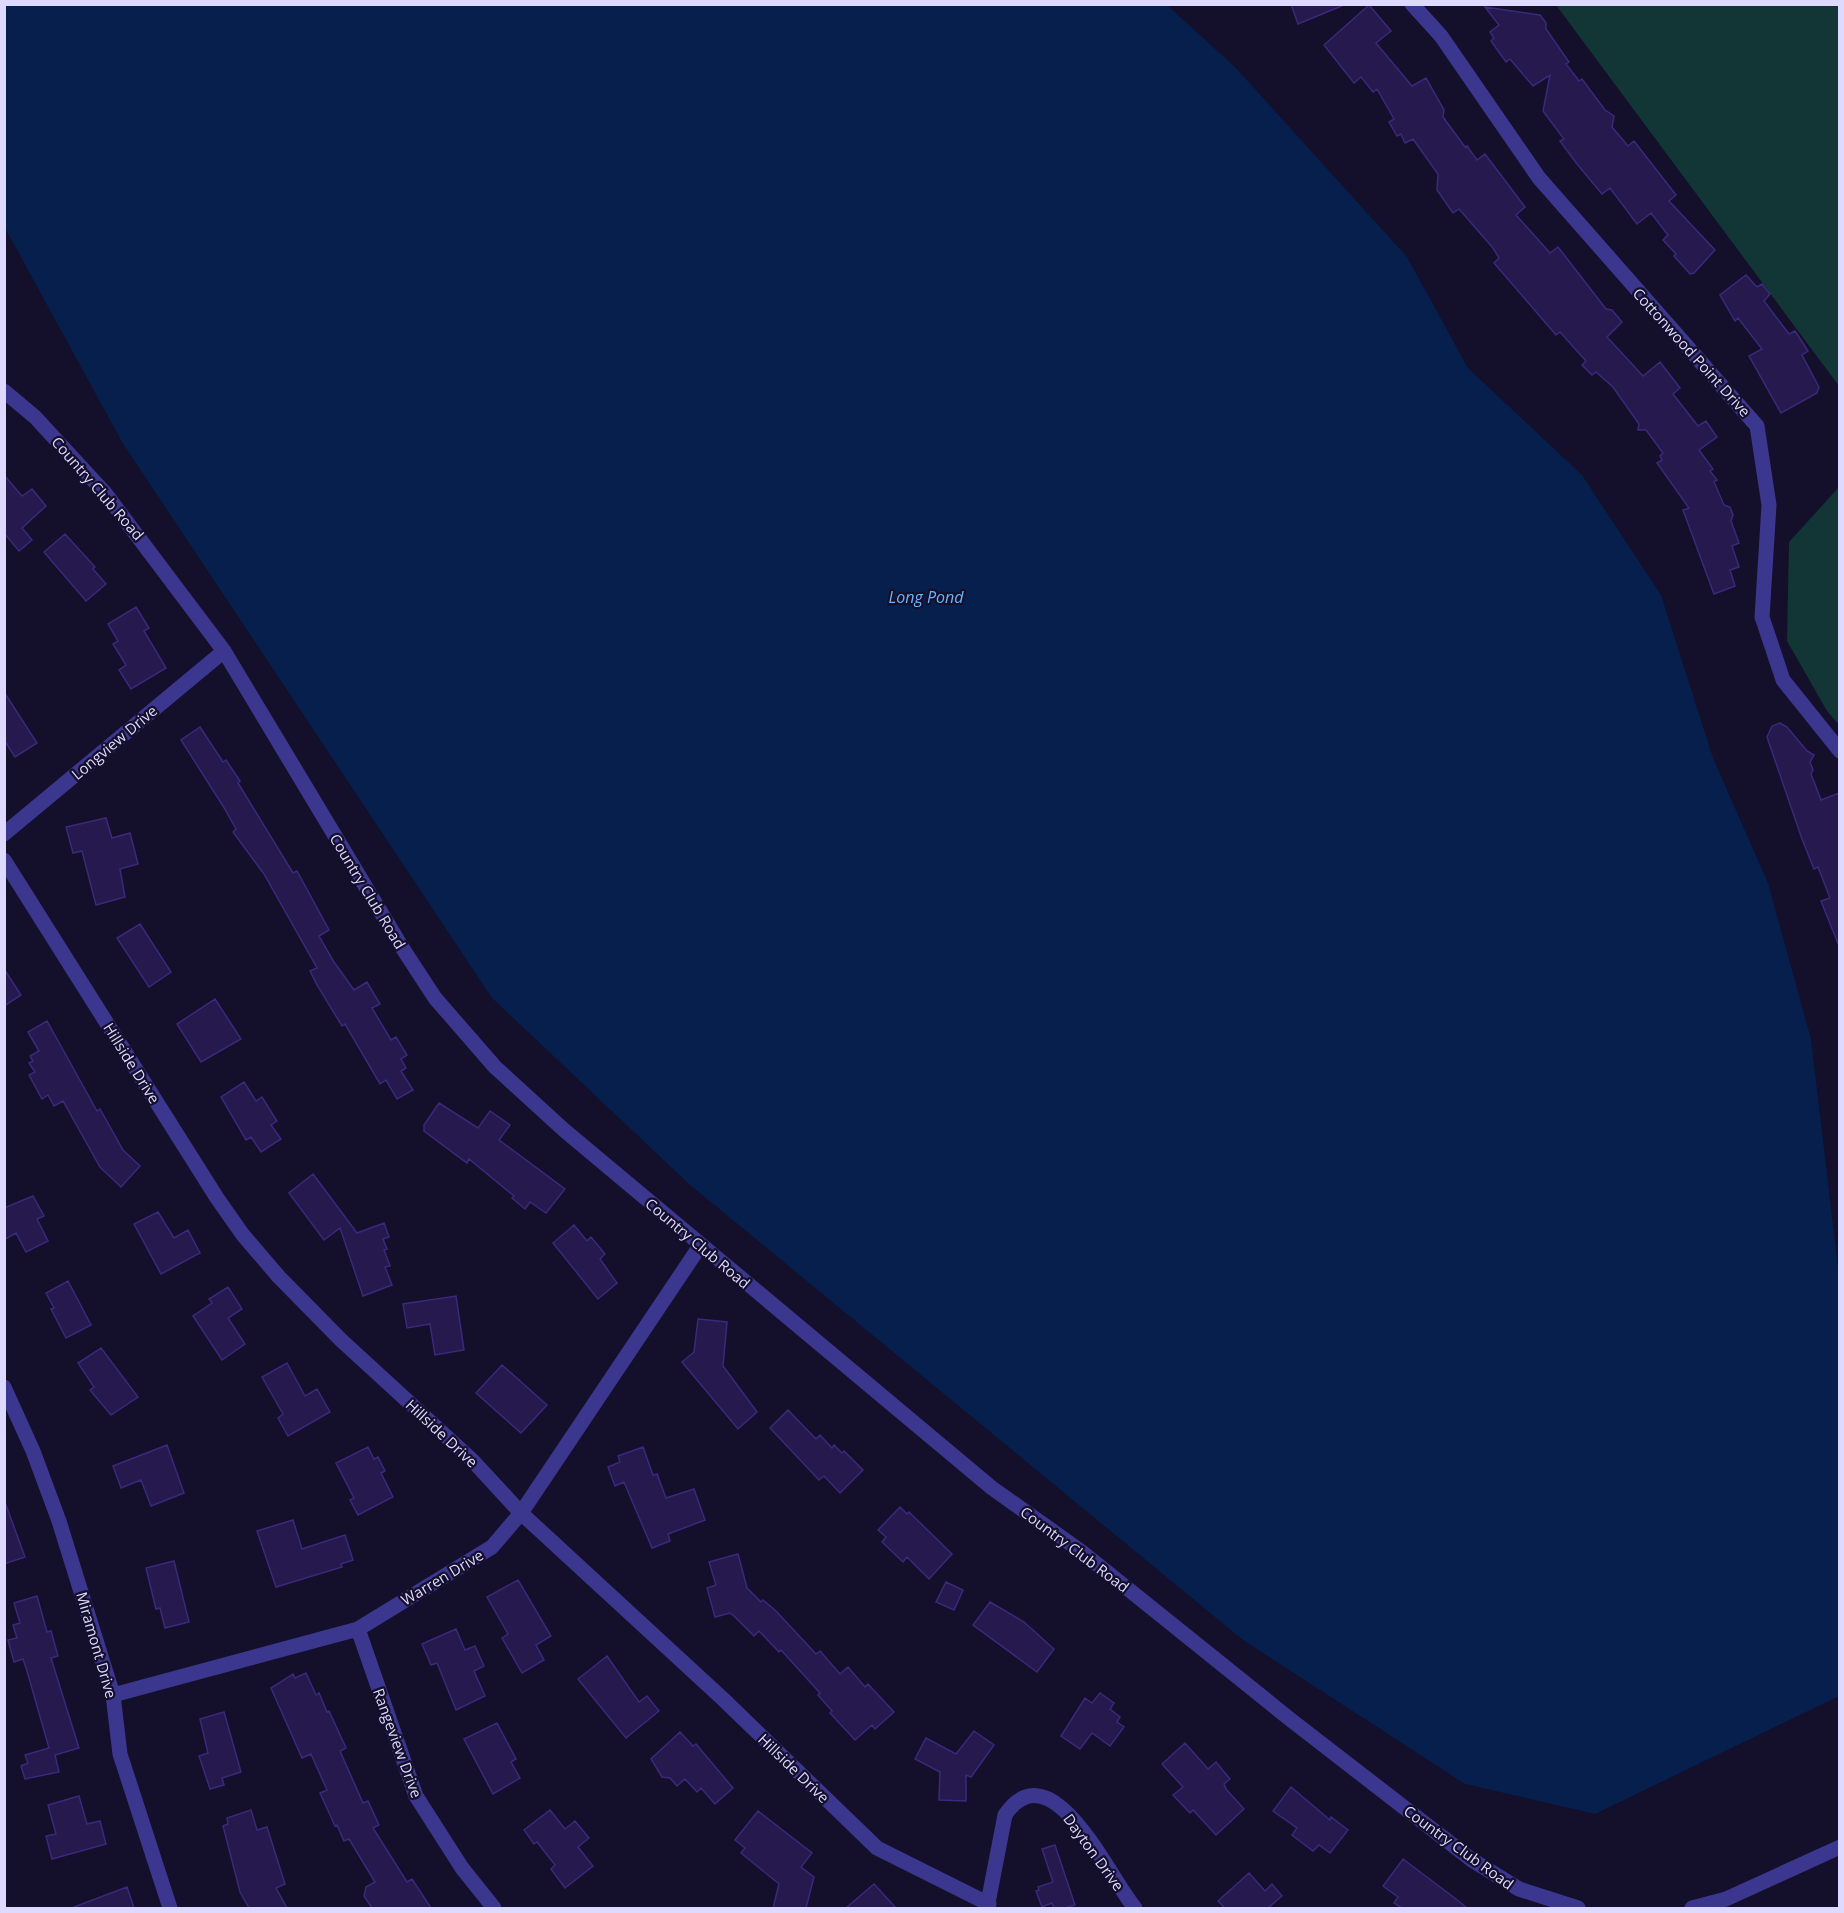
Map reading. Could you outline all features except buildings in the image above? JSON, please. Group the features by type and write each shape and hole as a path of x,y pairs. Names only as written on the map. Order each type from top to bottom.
{"street":[{"name":"Cottonwood Point Drive","path":"1412,4 1441,36 1539,178 1758,426 1769,505 1762,617 1783,680 1839,751"},
{"name":"Country Club Road","path":"4,391 35,417 105,493 224,651 403,949 435,998 495,1067 564,1130 700,1246 992,1488 1082,1552 1291,1720 1472,1860 1519,1889 1578,1908"},
{"name":"Longview Drive","path":"4,834 224,651"},
{"name":"Hillside Drive","path":"4,860 217,1198 243,1235 279,1277 341,1340 473,1461 521,1513 723,1699 877,1848 988,1906"},
{"name":"Warren Drive","path":"113,1695 358,1629 492,1547 521,1513 700,1246"},
{"name":"Miramont Drive","path":"4,1387 33,1451 59,1521 113,1695 120,1754 170,1908"},
{"name":"Rangeview Drive","path":"358,1629 416,1796 455,1859 494,1908"},
{"name":"Dayton Drive","path":"988,1906 1005,1815 1012,1805 1023,1798 1036,1795 1050,1798 1060,1804 1098,1852 1135,1908"},
{"path":"1692,1908 1726,1899 1839,1847"}],"green space":[{"path":"1556,5 1839,5 1839,386"},
{"path":"1839,487 1839,725 1827,711 1787,641 1789,542"}],"water":[{"name":"Long Pond","path":"4,5 1167,5 1235,67 1407,257 1468,368 1582,475 1661,595 1713,758 1768,883 1811,1039 1840,1284 1839,1696 1595,1814 1465,1784 1243,1640 689,1184 492,998 122,442 5,228"}]}
